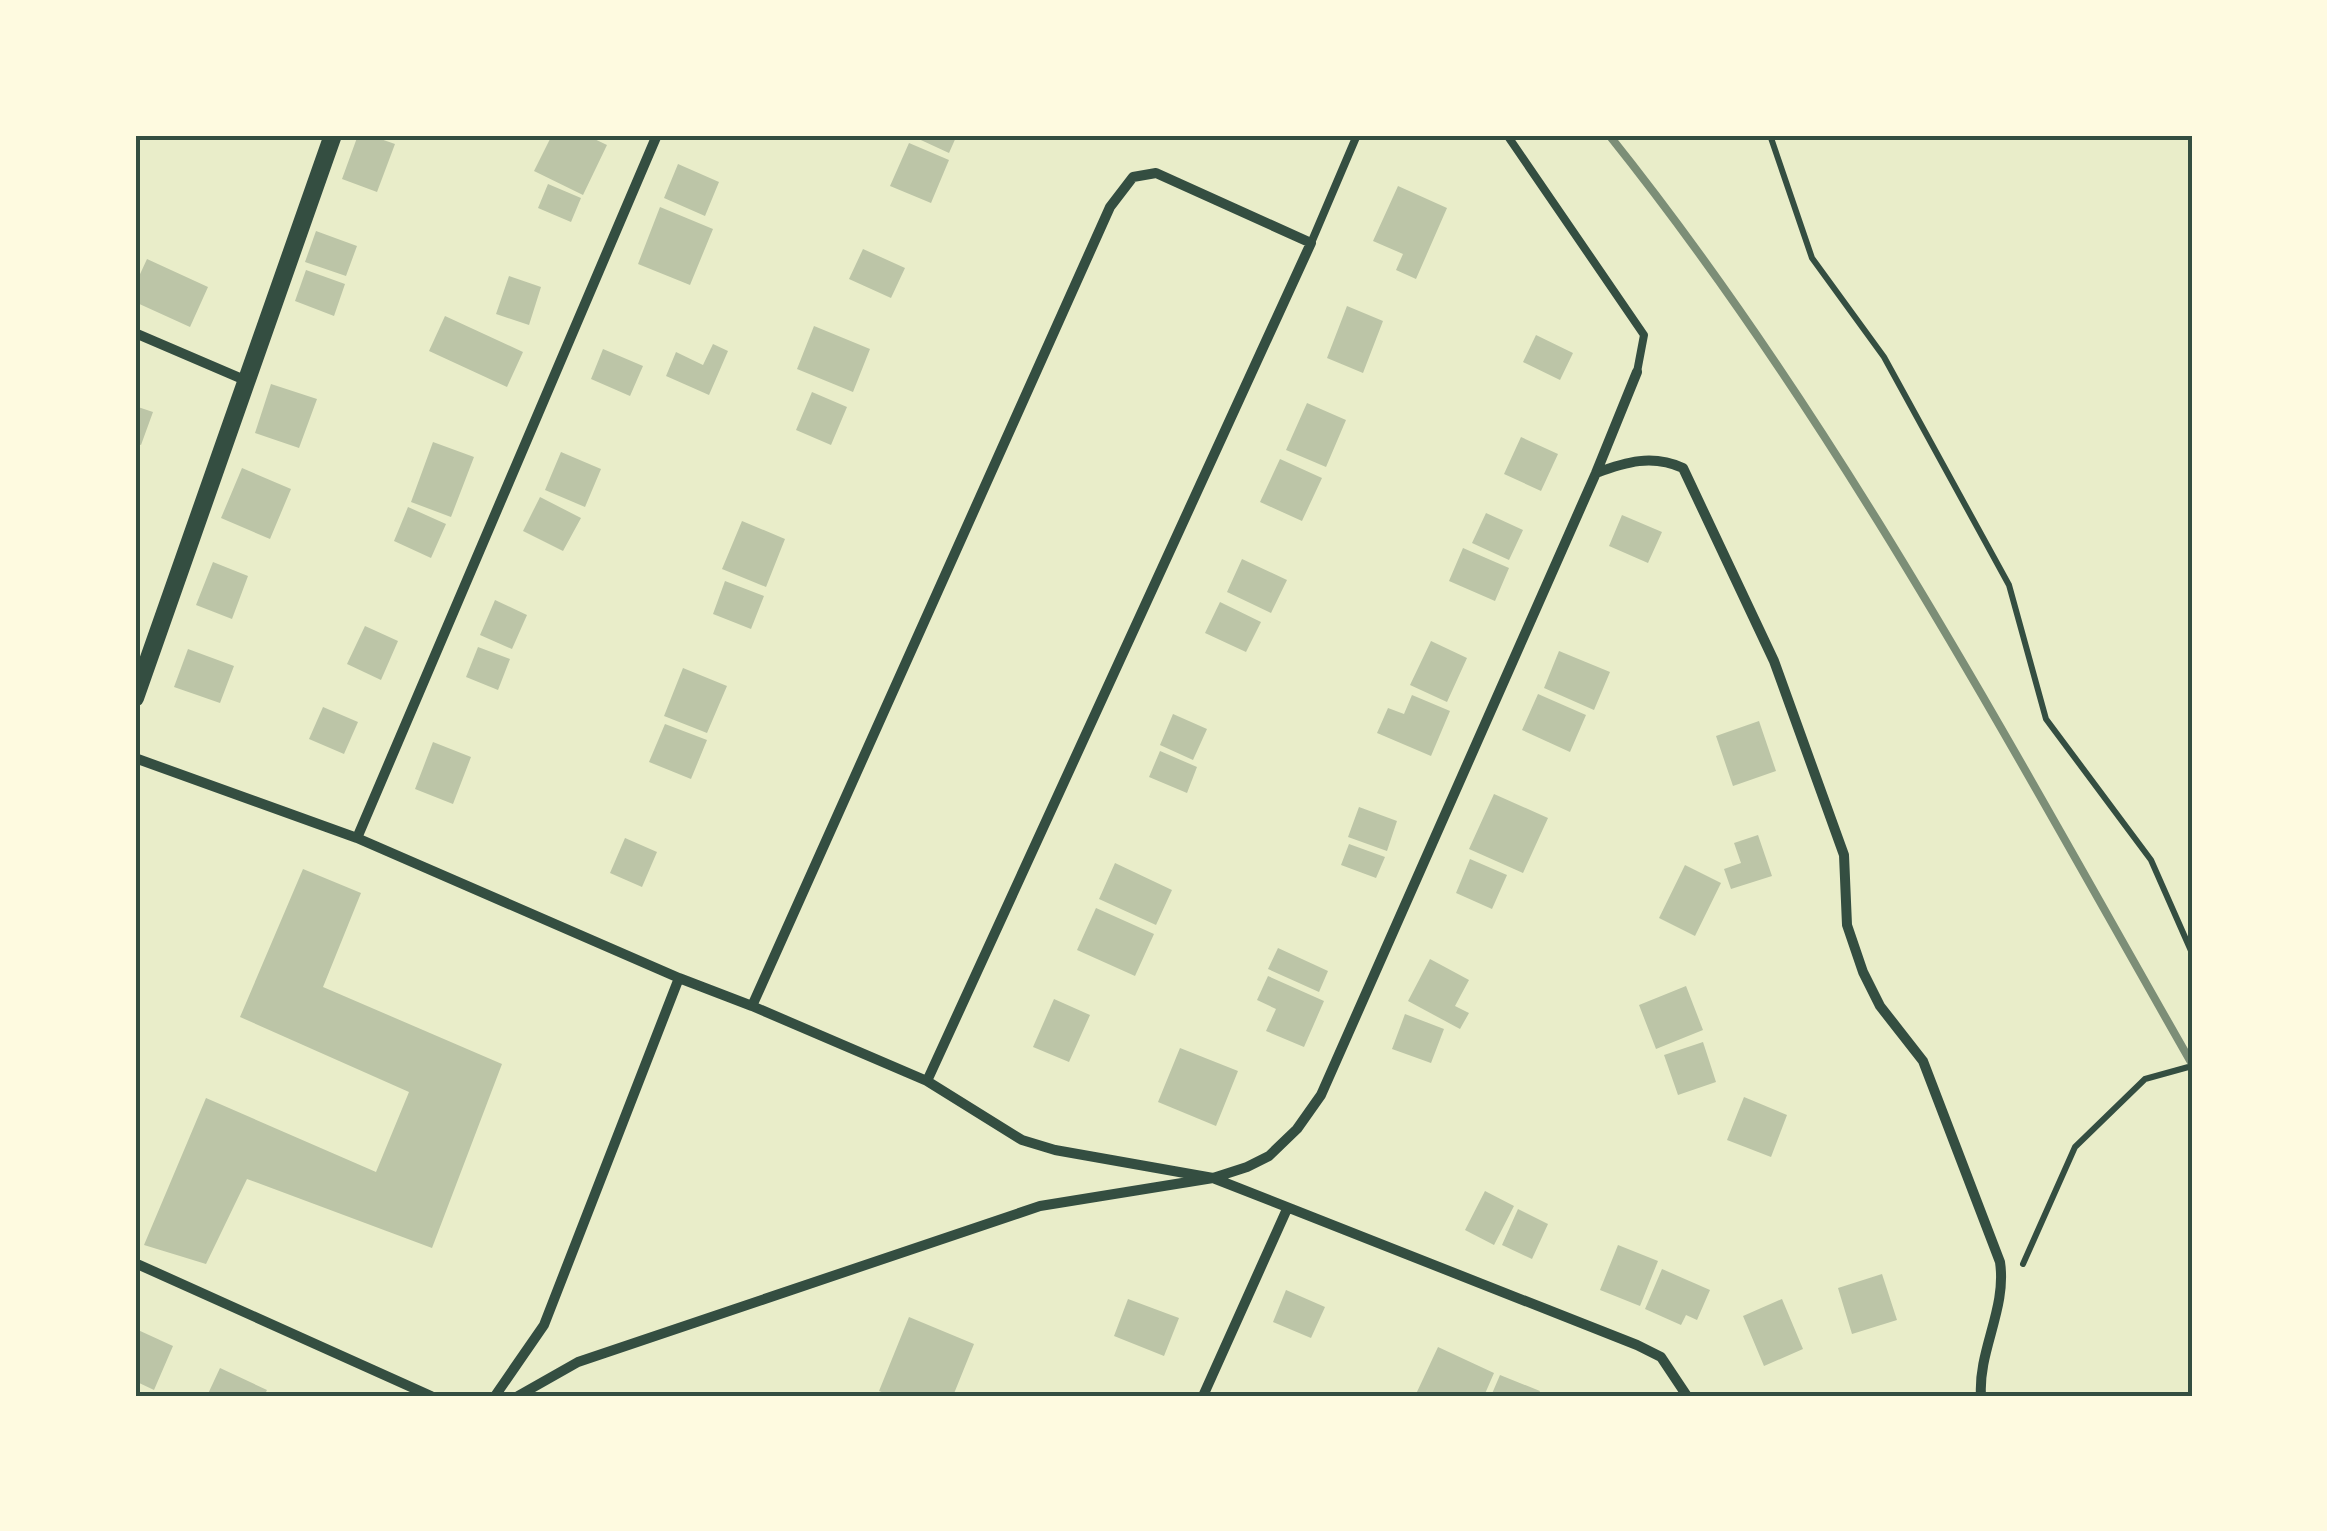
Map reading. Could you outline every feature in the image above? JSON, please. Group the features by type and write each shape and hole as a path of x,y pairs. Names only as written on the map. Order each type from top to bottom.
{"street":[{"path":"135,698 332,135"},
{"path":"357,838 658,135"},
{"path":"752,1006 1110,207 1133,177 1156,173 1311,243 927,1080"},
{"path":"135,333 248,381"},
{"path":"518,1396 578,1362 1040,1206 1213,1178 1270,1156 1297,1129 1321,1095 1637,372"},
{"path":"1596,473 1630,460 1666,460 1683,468 1774,661 1844,856 1847,926 1862,972 1880,1006 1923,1061 2000,1262 2003,1282 1996,1325 1980,1378 1981,1396"},
{"path":"135,758 357,838 679,978 927,1080 1022,1140 1055,1150 1213,1178 1638,1345 1661,1357 1687,1396"},
{"path":"495,1396 544,1326 679,978"},
{"path":"1203,1396 1287,1209"},
{"path":"135,1263 430,1396"}],"lane":[{"path":"1311,243 1357,135"},
{"path":"1508,135 1644,335 1637,372"}],"path":[{"path":"1770,135 1812,258 1884,357 2009,585 2046,719 2150,860 2192,954"},
{"path":"2019,1272 2075,1147 2145,1079 2192,1066"}],"building":[{"path":"358,135 395,144 377,192 342,179"},
{"path":"552,135 586,135 607,145 583,195 534,171"},
{"path":"910,135 957,135 949,153"},
{"path":"909,143 949,160 931,203 890,186"},
{"path":"678,164 719,182 705,216 664,198"},
{"path":"548,184 581,198 571,222 538,208"},
{"path":"1398,186 1447,208 1416,279 1396,270 1403,254 1373,241"},
{"path":"660,207 713,229 690,285 638,264"},
{"path":"316,231 357,246 346,276 305,262"},
{"path":"863,249 905,268 891,298 849,279"},
{"path":"147,259 208,287 190,327 135,302 135,285"},
{"path":"306,270 345,284 334,316 295,301"},
{"path":"509,276 541,287 529,325 496,314"},
{"path":"1347,306 1383,321 1363,373 1327,358"},
{"path":"445,316 523,352 507,387 429,351"},
{"path":"814,326 870,349 853,392 797,369"},
{"path":"1536,335 1573,353 1560,380 1523,362"},
{"path":"713,344 728,351 709,395 666,376 676,352 703,365"},
{"path":"603,349 643,366 630,396 591,379"},
{"path":"271,384 317,399 299,448 255,433"},
{"path":"812,392 847,407 831,445 796,430"},
{"path":"1307,403 1346,420 1326,467 1286,450"},
{"path":"135,406 153,412 141,445 135,443"},
{"path":"1521,437 1558,454 1541,491 1504,474"},
{"path":"433,442 474,457 451,517 411,502"},
{"path":"561,452 601,469 585,507 545,490"},
{"path":"1280,459 1322,478 1302,521 1260,502"},
{"path":"242,468 291,489 270,539 221,518"},
{"path":"540,497 581,518 563,551 523,531"},
{"path":"408,507 446,524 431,558 394,541"},
{"path":"1486,513 1523,530 1509,560 1472,543"},
{"path":"1622,515 1662,532 1648,563 1609,546"},
{"path":"742,521 785,539 766,587 722,569"},
{"path":"1463,548 1509,568 1495,601 1449,581"},
{"path":"1242,559 1287,580 1271,613 1227,592"},
{"path":"213,562 248,576 232,619 196,605"},
{"path":"725,581 764,596 751,629 713,614"},
{"path":"495,600 527,615 512,649 480,635"},
{"path":"1220,602 1261,622 1246,652 1205,633"},
{"path":"365,626 398,641 381,680 347,664"},
{"path":"1431,641 1467,658 1447,702 1410,685"},
{"path":"478,647 510,659 498,690 466,677"},
{"path":"188,649 234,666 220,703 174,687"},
{"path":"1559,651 1610,672 1594,710 1544,688"},
{"path":"683,668 727,686 707,733 664,716"},
{"path":"1538,694 1586,715 1570,752 1522,730"},
{"path":"1412,695 1450,711 1431,756 1377,733 1388,708 1404,714"},
{"path":"323,707 358,722 344,754 309,739"},
{"path":"1173,714 1207,729 1193,760 1160,745"},
{"path":"1759,721 1776,771 1733,786 1716,736"},
{"path":"665,724 707,740 691,779 649,762"},
{"path":"433,742 471,757 453,804 415,789"},
{"path":"1160,751 1197,767 1187,793 1149,777"},
{"path":"1494,794 1548,818 1523,873 1469,849"},
{"path":"1359,807 1397,821 1387,851 1348,837"},
{"path":"1758,835 1772,876 1731,889 1724,869 1741,863 1734,843"},
{"path":"625,838 657,852 642,887 610,873"},
{"path":"1349,844 1385,857 1376,878 1341,865"},
{"path":"1470,859 1507,875 1492,909 1456,893"},
{"path":"1115,863 1172,890 1156,925 1099,899"},
{"path":"1685,865 1721,883 1695,936 1659,918"},
{"path":"303,869 361,893 323,987 502,1064 432,1248 247,1179 206,1264 144,1245 206,1098 376,1172 409,1092 240,1017"},
{"path":"1096,908 1154,934 1135,976 1077,950"},
{"path":"1278,948 1328,971 1319,992 1268,969"},
{"path":"1430,959 1469,980 1455,1006 1469,1013 1460,1029 1408,1001"},
{"path":"1268,976 1324,1001 1304,1047 1266,1031 1276,1009 1257,1000"},
{"path":"1686,986 1703,1030 1656,1049 1639,1005"},
{"path":"1054,999 1090,1015 1069,1062 1033,1047"},
{"path":"1405,1014 1444,1029 1431,1063 1392,1049"},
{"path":"1703,1042 1716,1082 1678,1095 1664,1055"},
{"path":"1180,1048 1238,1071 1216,1126 1158,1102"},
{"path":"1744,1097 1787,1115 1771,1157 1727,1140"},
{"path":"1485,1191 1514,1206 1494,1245 1465,1230"},
{"path":"1518,1209 1548,1224 1532,1259 1502,1245"},
{"path":"1618,1245 1658,1261 1640,1306 1600,1290"},
{"path":"1662,1269 1710,1290 1697,1320 1686,1315 1681,1325 1645,1309"},
{"path":"1882,1274 1897,1320 1852,1334 1838,1288"},
{"path":"1286,1290 1325,1307 1311,1338 1273,1322"},
{"path":"1128,1299 1179,1318 1164,1356 1114,1336"},
{"path":"1782,1299 1803,1349 1764,1366 1743,1316"},
{"path":"909,1317 974,1344 953,1396 892,1396 879,1391"},
{"path":"138,1330 173,1346 154,1390 135,1381"},
{"path":"1438,1347 1494,1373 1484,1396 1416,1394"},
{"path":"220,1368 267,1390 264,1396 207,1396"},
{"path":"1500,1375 1540,1391 1538,1396 1491,1396"}],"railway":[{"path":"1609,135 1692,244 1846,471 1988,706 2192,1064"}]}
